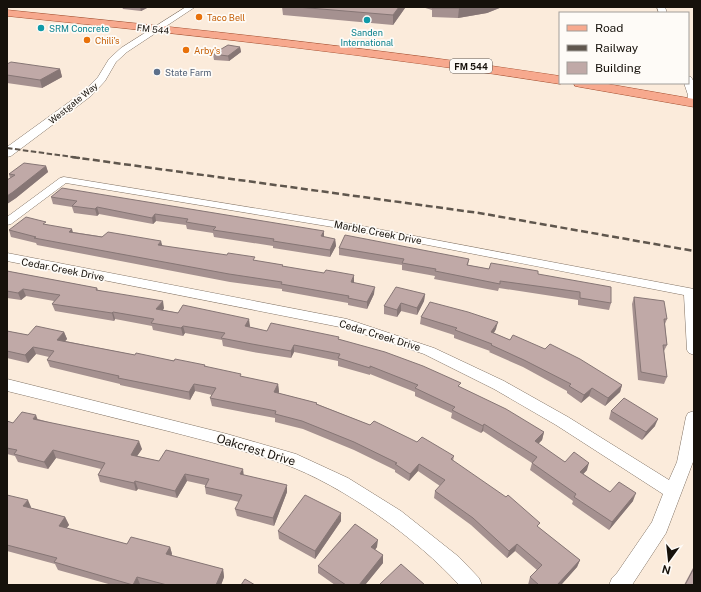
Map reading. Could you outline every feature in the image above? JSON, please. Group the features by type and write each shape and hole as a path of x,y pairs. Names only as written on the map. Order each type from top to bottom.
{"main road":[{"name":"FM 544","path":"7,8 559,73"},
{"name":"FM 544","path":"7,13 161,27"},
{"name":"FM 544","path":"384,52 559,80"},
{"path":"587,84 693,99"},
{"path":"626,84 693,99"}],"street":[{"name":"Westgate Way","path":"7,153 87,94 102,79 112,61 120,53 191,7"},
{"path":"689,83 693,99"},
{"name":"Marble Creek Drive","path":"7,222 64,180 351,227 690,292 694,350"},
{"name":"Cedar Creek Drive","path":"7,257 347,324 429,351 500,385 550,414 673,491"},
{"name":"Oakcrest Drive","path":"7,385 227,440 290,460 342,483 395,517 452,563 472,585"},
{"path":"619,585 624,580 659,527 685,462 694,417"}],"building":[{"path":"297,7 399,7 393,15"},
{"path":"433,7 467,7 432,8"},
{"path":"228,45 240,47 228,56 213,54"},
{"path":"11,62 60,69 40,80 7,75 7,64"},
{"path":"24,163 46,166 7,196 7,180 15,175 9,174"},
{"path":"62,188 324,231 321,236 335,239 330,250 273,241 274,239 213,230 216,227 186,222 188,219 155,214 152,218 97,207 95,209 72,206 77,201 51,197"},
{"path":"26,217 46,222 43,224 72,229 69,232 102,237 108,232 161,241 158,245 227,255 228,253 255,257 253,260 283,265 282,266 324,273 326,270 354,275 351,282 375,287 367,302 348,298 349,296 281,284 282,282 229,274 34,238 36,237 9,230"},
{"path":"345,235 469,259 467,265 489,269 491,263 538,271 538,274 611,287 611,303 580,298 580,292 500,281 500,284 435,271 436,269 402,263 404,259 339,248"},
{"path":"7,271 97,288 96,290 163,301 156,309 178,313 183,305 249,319 245,326 267,331 271,323 339,337 338,339 385,352 423,366 461,383 458,386 506,409 544,432 535,441 565,462 574,452 589,463 580,472 610,492 619,482 636,493 612,522 574,497 576,494 532,463 537,457 484,424 483,426 452,410 455,407 415,388 418,385 370,366 370,368 338,358 340,354 294,345 291,351 221,338 225,333 183,326 181,328 151,323 154,319 52,304 60,295 23,289 18,293 7,291"},
{"path":"396,287 425,294 417,308 401,303 397,310 384,306"},
{"path":"634,297 664,301 667,319 664,319 667,345 663,345 667,377 641,372"},
{"path":"430,302 498,322 491,332 510,340 513,335 545,349 550,344 580,359 622,385 608,398 592,388 584,395 569,386 571,384 491,345 492,344 455,330 457,328 421,317"},
{"path":"36,326 64,332 57,340 135,355 136,353 174,361 175,359 205,365 204,366 241,374 240,376 278,384 274,392 317,403 316,404 370,425 374,421 417,442 422,437 454,456 451,459 506,497 508,495 540,523 537,526 580,560 557,585 539,585 530,577 542,565 517,544 509,551 473,518 435,491 445,480 419,464 410,474 395,464 397,463 354,442 302,421 275,414 276,411 210,398 216,388 194,384 189,392 118,378 119,376 47,360 54,351 33,347 25,355 7,351 7,331 28,335"},
{"path":"624,398 658,419 646,432 611,411"},
{"path":"22,412 36,415 33,419 139,441 131,455 159,461 166,450 243,469 240,474 287,485 273,518 235,509 242,495 205,487 209,479 185,474 175,491 135,481 134,483 98,475 105,463 53,450 44,462 14,454 17,450 7,448 7,421 13,423"},
{"path":"7,495 28,500 23,506 65,517 59,526 127,544 131,537 170,547 166,554 223,569 216,585 167,585 137,577 133,585 54,562 57,558 7,545"},
{"path":"305,495 341,513 315,551 278,531"},
{"path":"355,524 378,540 371,547 383,555 359,585 346,585 318,566"},
{"path":"401,564 425,585 379,585"},
{"path":"694,568 694,585 685,585"},
{"path":"245,579 255,585 241,585"}],"railway":[{"path":"7,148 80,158"},
{"path":"72,157 479,213 694,251"}],"place":[{"name":"Taco Bell","path":"199,17"},
{"name":"Sanden International","path":"367,20"},
{"name":"SRM Concrete","path":"41,28"},
{"name":"Chili's","path":"87,40"},
{"name":"Arby's","path":"186,50"},
{"name":"State Farm","path":"157,72"}]}
